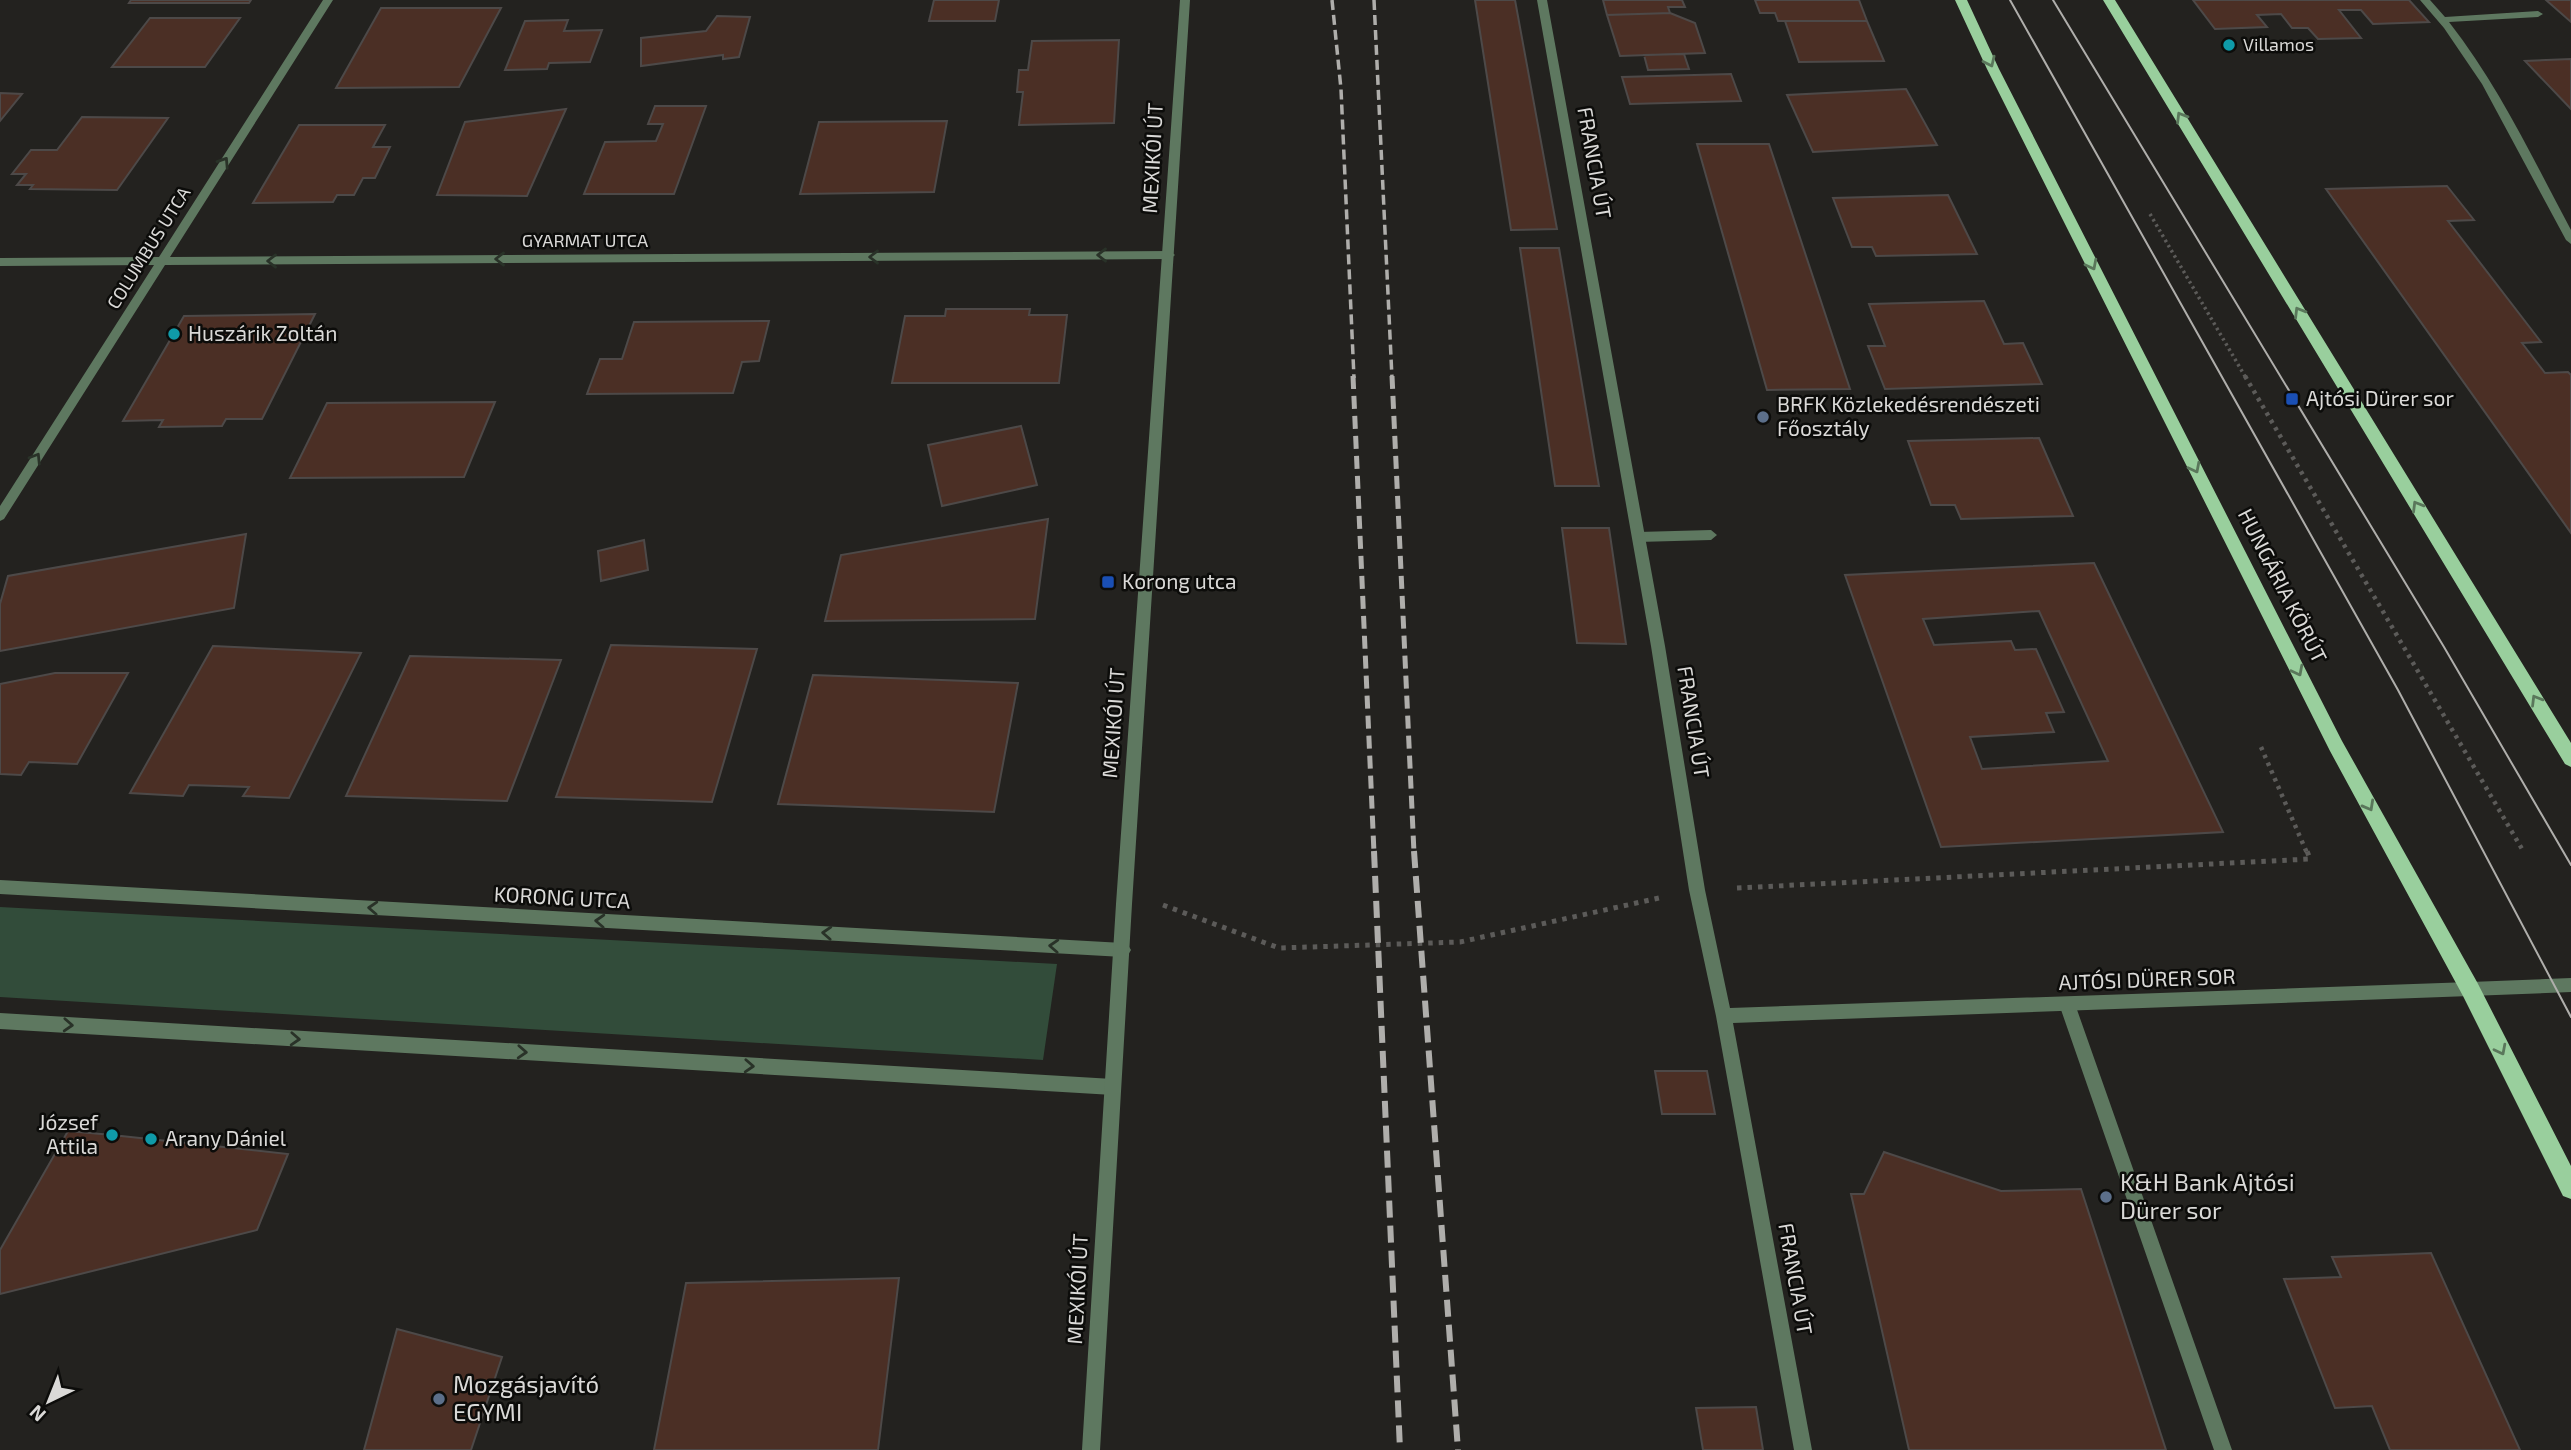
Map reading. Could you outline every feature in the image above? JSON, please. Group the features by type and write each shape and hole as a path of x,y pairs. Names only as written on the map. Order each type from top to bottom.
{"main road":[{"name":"HUNGÁRIA KÖRÚT","path":"1961,0 1993,69 2336,746 2470,989 2571,1188"},
{"path":"2109,0 2571,759"}],"street":[{"name":"COLUMBUS UTCA","path":"0,516 328,0"},
{"name":"MEXIKÓI ÚT","path":"1091,1450 1124,904 1170,255 1185,0"},
{"name":"FRANCIA ÚT","path":"1542,0 1638,537 1697,890 1724,1017 1803,1450"},
{"path":"2424,0 2443,20 2475,65 2571,240"},
{"path":"2443,20 2538,14"},
{"name":"GYARMAT UTCA","path":"0,262 1170,255"},
{"path":"1638,537 1711,535"},
{"name":"KORONG UTCA","path":"0,887 1122,950"},
{"name":"AJTÓSI DÜRER SOR","path":"1724,1017 2571,985"},
{"path":"2067,1004 2223,1450"},
{"path":"0,1021 1113,1087"}],"path":[{"path":"2150,214 2522,849"},
{"path":"1124,904 1154,902 1279,948 1461,942 1697,890 2310,859 2261,747"}],"green space":[{"path":"0,907 1057,964 1043,1060 0,997"}],"building":[{"path":"131,0 251,0 249,3 129,3"},
{"path":"934,0 999,0 995,21 929,21"},
{"path":"1475,0 1515,0 1557,229 1511,230"},
{"path":"1603,0 1682,0 1685,7 1668,7 1670,13 1607,15"},
{"path":"1755,0 1859,0 1867,21 1778,21 1775,13 1760,13"},
{"path":"2193,0 2409,0 2429,22 2373,24 2361,10 2339,10 2361,38 2318,39 2308,28 2292,28 2281,14 2257,15 2267,27 2215,29"},
{"path":"2546,0 2571,0 2571,22"},
{"path":"381,8 501,8 459,87 336,88"},
{"path":"1670,13 1695,23 1705,53 1620,56 1607,15"},
{"path":"717,16 750,17 739,57 723,59 723,55 641,66 641,38 706,31"},
{"path":"150,18 240,18 205,67 112,67"},
{"path":"568,20 564,31 602,30 590,62 549,63 547,69 505,70 525,21"},
{"path":"1785,21 1867,21 1884,61 1799,62"},
{"path":"1119,40 1114,123 1019,125 1023,92 1017,92 1019,70 1028,70 1032,41"},
{"path":"1684,54 1689,69 1648,70 1644,55"},
{"path":"2571,59 2571,109 2525,61"},
{"path":"1731,74 1741,101 1630,104 1622,77"},
{"path":"1906,89 1937,145 1813,152 1787,95"},
{"path":"0,93 22,94 0,121"},
{"path":"655,106 706,106 674,194 584,194 605,142 656,141 663,124 648,124"},
{"path":"566,109 527,196 437,195 465,122"},
{"path":"82,117 168,118 117,190 30,189 33,185 17,185 26,174 12,174 31,150 57,150"},
{"path":"947,121 934,192 800,194 819,122"},
{"path":"299,125 385,125 373,147 390,147 375,178 363,178 354,195 337,195 333,202 253,203"},
{"path":"1697,144 1769,144 1850,389 1767,390"},
{"path":"2447,186 2474,220 2448,221 2541,342 2522,343 2545,373 2568,372 2571,375 2571,533 2326,189"},
{"path":"1948,195 1977,254 1876,256 1872,247 1852,247 1833,198"},
{"path":"1520,248 1559,248 1599,486 1555,486"},
{"path":"1984,301 2004,344 2023,343 2042,384 1885,389 1868,346 1885,346 1869,304"},
{"path":"946,309 1030,309 1029,315 1067,315 1059,383 892,383 905,316 945,316"},
{"path":"315,314 262,419 226,419 222,426 159,427 163,420 123,421 184,316"},
{"path":"769,321 759,361 742,362 733,393 587,394 600,359 622,359 634,322"},
{"path":"495,402 464,477 290,478 327,403"},
{"path":"1021,426 1037,485 942,506 928,445"},
{"path":"2039,438 2073,516 1961,519 1955,505 1931,505 1908,441"},
{"path":"1048,519 1035,619 825,621 841,555"},
{"path":"1562,528 1609,528 1626,644 1577,643"},
{"path":"246,534 234,608 0,651 0,604 8,576"},
{"path":"644,540 648,570 601,581 598,551"},
{"path":"2094,563 2223,832 1941,847 1845,575","holes":["2039,611 2108,761 1982,769 1970,737 2054,732 2046,713 2064,712 2036,649 2015,650 2011,641 1934,645 1923,619"]},
{"path":"611,645 757,649 712,802 556,797"},
{"path":"213,646 361,653 289,798 243,796 249,787 189,785 183,796 130,793"},
{"path":"410,656 561,660 507,801 346,796"},
{"path":"55,673 128,673 77,764 29,762 21,775 0,774 0,684"},
{"path":"813,675 1018,683 994,812 778,804"},
{"path":"1655,1071 1707,1071 1715,1114 1662,1114"},
{"path":"68,1131 288,1154 257,1230 0,1294 0,1250"},
{"path":"1884,1152 2001,1191 2081,1189 2166,1450 1909,1450 1851,1194 1864,1194"},
{"path":"2431,1253 2520,1450 2390,1450 2372,1406 2335,1408 2284,1279 2341,1277 2332,1257"},
{"path":"899,1278 878,1450 654,1450 686,1283"},
{"path":"397,1329 502,1357 471,1450 364,1450"},
{"path":"1756,1407 1763,1450 1703,1450 1696,1408"}],"tram line":[{"path":"2010,0 2398,690 2571,1017"},
{"path":"2053,0 2444,647 2571,865"}],"railway":[{"path":"1332,0 1341,89 1354,378"},
{"path":"1374,0 1392,378"},
{"path":"1353,376 1374,853"},
{"path":"1392,376 1414,853"},
{"path":"1374,851 1400,1450"},
{"path":"1414,851 1458,1450"}],"place":[{"name":"Villamos","path":"2229,45"},
{"name":"Huszárik Zoltán","path":"174,334"},
{"name":"Ajtósi Dürer sor","path":"2292,399"},
{"name":"BRFK Közlekedésrendészeti Főosztály","path":"1763,417"},
{"name":"Korong utca","path":"1108,582"},
{"name":"József Attila","path":"112,1135"},
{"name":"Arany Dániel","path":"151,1139"},
{"name":"K&H Bank Ajtósi Dürer sor","path":"2106,1197"},
{"name":"Mozgásjavító EGYMI","path":"439,1399"}]}
